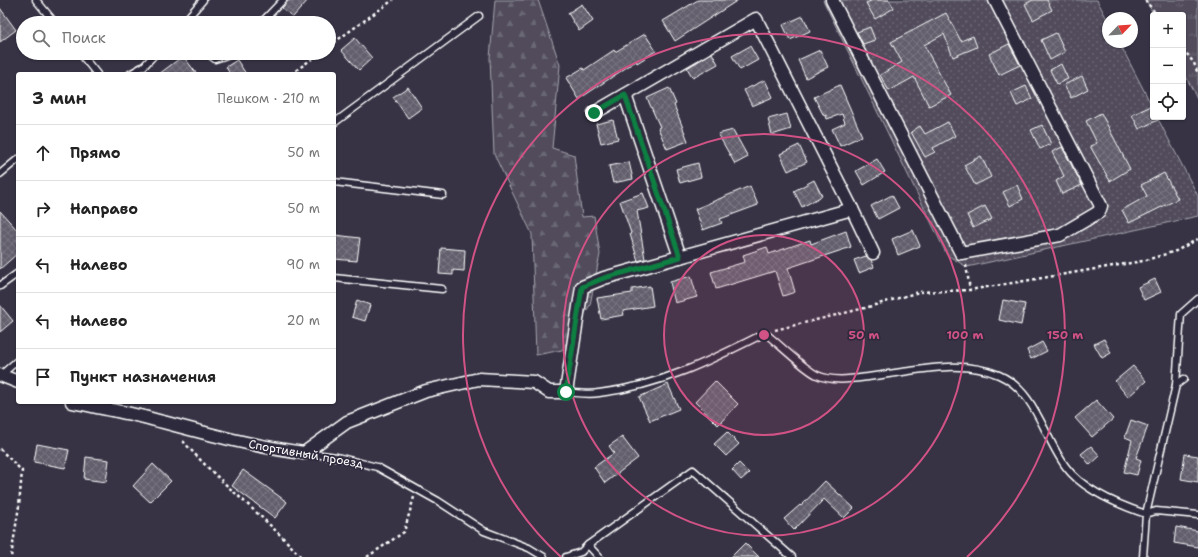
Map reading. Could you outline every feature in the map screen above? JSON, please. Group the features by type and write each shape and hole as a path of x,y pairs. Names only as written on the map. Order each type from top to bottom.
{"street":[{"path":"832,0 961,253 1060,235 1099,212 1101,206 995,0"},
{"path":"594,113 756,19 852,209 873,254"},
{"path":"625,95 680,257"},
{"path":"304,453 347,422 426,391 479,379 534,382 549,392 566,392 582,287 604,278 852,209"},
{"path":"1,375 16,381"},
{"name":"Спортивный проезд","path":"81,404 168,424 210,436 272,449 304,453"}],"lane":[{"path":"36,0 49,16"},
{"path":"189,16 204,0"},
{"path":"268,16 283,0"},
{"path":"336,122 479,16"},
{"path":"86,60 95,72"},
{"path":"134,72 144,66 150,60"},
{"path":"0,174 16,161"},
{"path":"336,182 443,195"},
{"path":"0,286 16,274"},
{"path":"336,278 442,289"},
{"path":"1144,557 1146,514 1176,385 1181,314 1198,299"},
{"path":"566,392 598,394 629,388 680,373 706,364 765,333 817,375 844,380 956,366 980,368 1001,376 1015,385 1033,407 1066,468 1082,483 1118,505 1146,514 1156,511 1198,514"},
{"path":"1,375 16,362"},
{"path":"1176,385 1184,379"},
{"name":"Спортивный проезд","path":"304,453 337,456 377,467 416,488 484,531 529,548 544,557"},
{"path":"566,557 582,552 588,545 693,470 792,557"},
{"path":"588,545 599,557"}],"path":[{"path":"336,41 393,0"},
{"path":"1145,0 1155,12"},
{"path":"1186,53 1194,63 1198,74"},
{"path":"294,72 310,60"},
{"path":"765,333 865,308 919,292 970,290 1143,261 1176,251 1198,239"},
{"path":"961,253 967,266 970,290"},
{"path":"168,424 197,458 283,537 301,557"},
{"path":"0,449 22,471 19,506 11,557"},
{"path":"367,557 404,532 416,488"}],"green space":[{"path":"495,0 538,0 560,65 552,148 574,155 582,217 594,216 600,254 590,305 562,350 536,355 532,234 494,154 490,58"},
{"path":"823,0 1097,0 1103,12 1102,12 1102,48 1122,48 1150,102 1150,120 1159,120 1198,196 1198,216 967,267 947,255"},
{"path":"1146,0 1198,0 1198,100 1186,77 1186,12 1152,12"}],"building":[{"path":"289,0 308,0 294,16 282,8"},
{"path":"698,0 738,0 675,41 663,21"},
{"path":"873,0 889,0 894,8 875,19 866,3"},
{"path":"1033,0 1047,0 1052,10 1033,20 1025,4"},
{"path":"582,4 593,21 579,31 568,13"},
{"path":"0,8 16,30 0,42"},
{"path":"946,13 961,41 973,36 977,47 953,57 944,34 924,45 951,95 929,106 914,77 889,91 880,75 902,62 891,42"},
{"path":"803,16 810,31 790,40 783,25"},
{"path":"870,27 875,40 863,44 857,32"},
{"path":"1056,33 1065,52 1050,60 1041,40"},
{"path":"645,34 656,51 637,63 636,61 579,99 566,78 583,68 584,70 614,50 615,52"},
{"path":"355,38 372,58 359,70 341,50"},
{"path":"1009,44 1020,65 999,75 989,54"},
{"path":"750,46 758,60 740,70 732,56"},
{"path":"820,50 828,67 806,78 798,60"},
{"path":"712,53 718,64 693,78 687,68"},
{"path":"178,60 186,60 195,72 162,72"},
{"path":"237,60 245,72 229,72 226,67"},
{"path":"1061,64 1068,79 1057,84 1050,70"},
{"path":"1082,76 1088,89 1071,98 1064,85"},
{"path":"765,80 773,97 752,106 744,90"},
{"path":"840,85 862,136 840,146 832,129 845,123 842,114 827,119 814,97"},
{"path":"1026,86 1032,99 1017,106 1011,93"},
{"path":"408,87 422,108 408,118 393,97"},
{"path":"669,88 688,141 667,149 658,128 660,127 647,98"},
{"path":"1150,106 1150,120 1158,120 1139,129 1132,115"},
{"path":"1101,113 1130,169 1110,181 1090,146 1097,143 1086,121"},
{"path":"787,114 791,129 772,135 768,119"},
{"path":"613,120 618,139 601,143 596,124"},
{"path":"948,122 955,136 933,148 935,152 925,157 911,132 920,126 925,134"},
{"path":"1042,125 1051,144 1040,149 1031,130"},
{"path":"733,130 748,157 735,164 718,134"},
{"path":"799,145 807,162 788,171 780,154"},
{"path":"1062,147 1082,185 1062,194 1056,181 1064,176 1052,152"},
{"path":"981,156 991,177 975,185 964,165"},
{"path":"877,159 885,172 864,185 856,171"},
{"path":"629,162 633,179 613,183 609,166"},
{"path":"698,163 701,177 680,183 676,169"},
{"path":"1164,173 1178,199 1129,223 1122,210 1147,196 1141,185"},
{"path":"814,180 822,196 802,207 794,191"},
{"path":"1017,185 1023,199 1010,206 1003,192"},
{"path":"750,186 758,205 720,219 722,223 703,230 695,209"},
{"path":"643,193 649,208 637,211 645,259 638,261 630,234 631,233 620,201"},
{"path":"892,195 899,208 878,219 871,206"},
{"path":"985,206 992,219 973,228 967,215"},
{"path":"0,211 16,229 16,255 0,269"},
{"path":"913,230 920,246 898,255 892,239"},
{"path":"846,231 851,247 788,268 795,292 783,296 775,271 716,289 711,272 745,262 743,255 767,247 769,254 810,240 811,244"},
{"path":"336,235 360,238 357,261 336,259"},
{"path":"441,248 465,250 464,271 453,270 453,275 439,274"},
{"path":"866,256 871,260 874,267 859,273 854,260"},
{"path":"691,276 697,297 675,303 670,282"},
{"path":"1155,279 1161,292 1144,300 1138,287"},
{"path":"650,286 653,306 623,311 624,315 601,319 597,298 632,293 632,289"},
{"path":"357,300 370,305 365,321 352,317"},
{"path":"1003,300 1025,304 1021,325 999,320"},
{"path":"0,305 13,321 0,332"},
{"path":"1104,339 1111,353 1102,358 1094,344"},
{"path":"1042,342 1047,351 1031,359 1027,350"},
{"path":"1133,366 1146,381 1128,397 1115,381"},
{"path":"715,381 738,404 718,425 695,402"},
{"path":"668,384 679,409 650,421 639,397"},
{"path":"1096,400 1113,419 1092,437 1075,418"},
{"path":"1131,420 1148,426 1136,458 1141,460 1137,475 1124,472 1132,440 1125,437"},
{"path":"727,432 739,444 726,456 714,444"},
{"path":"622,437 638,458 605,483 594,467 614,453 609,446"},
{"path":"37,444 69,450 65,468 34,462"},
{"path":"1091,446 1100,456 1090,465 1081,454"},
{"path":"1185,454 1198,456 1198,482 1181,479"},
{"path":"86,457 109,460 106,482 84,479"},
{"path":"739,463 749,473 741,480 732,470"},
{"path":"153,464 171,481 150,502 133,486"},
{"path":"243,470 287,502 275,518 232,486"},
{"path":"825,481 854,508 844,518 824,499 794,530 784,519 800,505 801,506"},
{"path":"1176,527 1198,531 1198,547 1174,543"},
{"path":"745,543 759,557 731,557"}],"route":[{"path":"566,392 582,287 604,278 680,257 625,95 594,113"}]}
